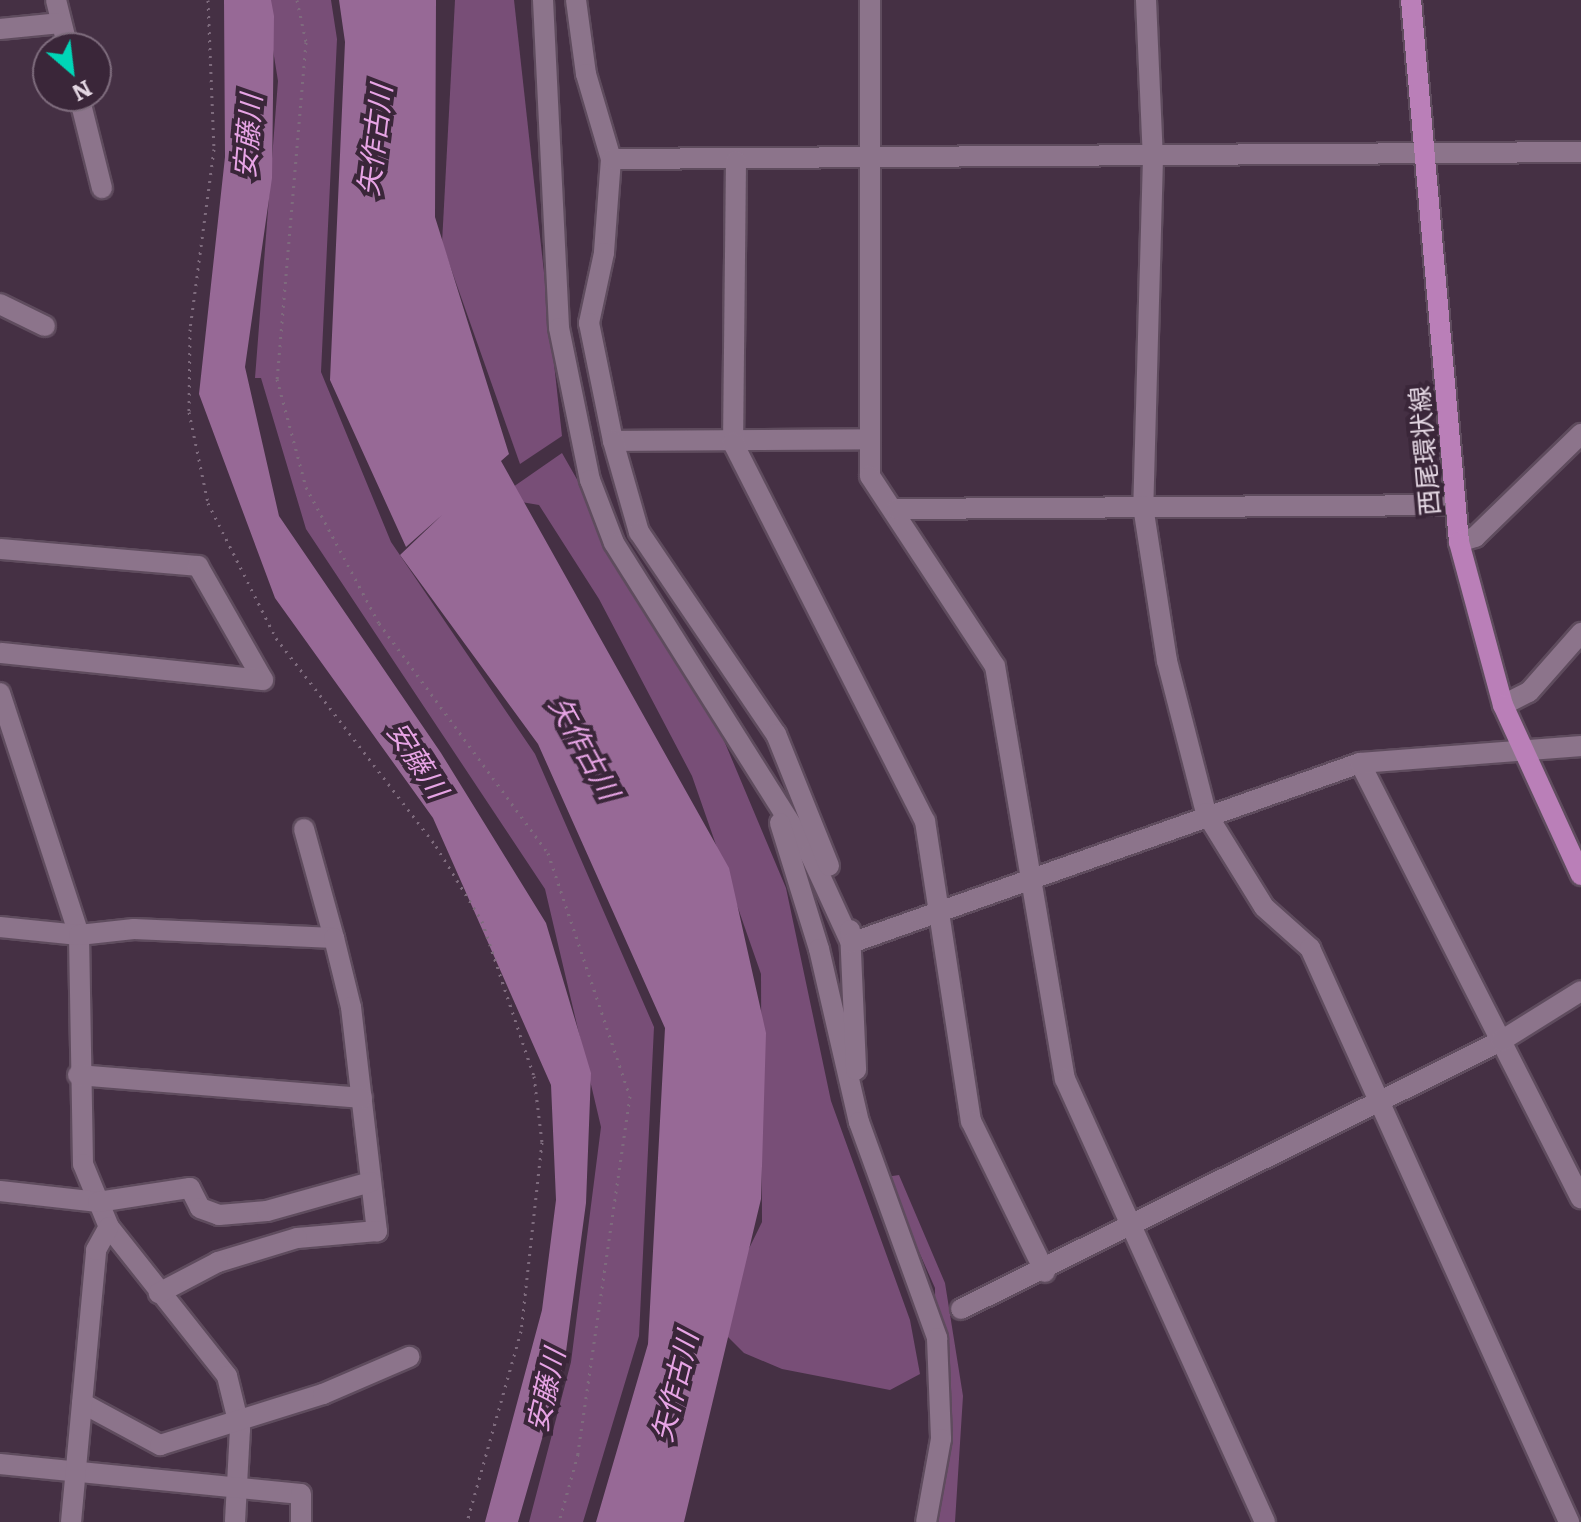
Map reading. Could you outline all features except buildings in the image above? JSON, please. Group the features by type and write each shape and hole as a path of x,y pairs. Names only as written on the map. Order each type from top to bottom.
{"main road":[{"name":"西尾環状線","path":"1411,0 1453,505 1459,542 1503,705 1581,875"}],"street":[{"path":"56,0 64,32"},
{"path":"543,0 558,322 590,480 614,543 649,605 810,854 851,943"},
{"path":"576,0 586,74 611,159 604,253 589,323 613,441 639,532 776,734 850,918 859,1122"},
{"path":"870,0 866,155 870,476 897,509 995,666 1028,878 1065,1079 1132,1221 1265,1522"},
{"path":"1146,0 1153,158 1143,506 1167,661 1206,813 1264,907 1310,948 1569,1522"},
{"path":"0,29 61,23"},
{"path":"83,112 102,188"},
{"path":"611,159 736,161 866,155 1153,158 1581,152"},
{"path":"736,161 733,443 925,821 942,912 971,1121 1045,1272"},
{"path":"0,304 45,326"},
{"path":"1459,542 1475,537 1581,434"},
{"path":"613,441 733,443 870,439"},
{"path":"897,509 1453,505"},
{"path":"0,549 198,566 263,680 0,653"},
{"path":"1503,705 1529,692 1581,633"},
{"path":"0,693 79,935 78,1075 83,1164 109,1227 227,1376 238,1422 235,1522"},
{"path":"851,943 1206,813 1360,763 1581,746"},
{"path":"1360,763 1581,1198"},
{"path":"769,792 803,888 859,1122 937,1338 941,1439 926,1522"},
{"path":"159,1293 218,1262 306,1236 377,1231 362,1098 334,938 304,829"},
{"path":"0,927 79,935 134,929 334,938"},
{"path":"961,1309 1045,1272 1132,1221 1501,1041 1581,991"},
{"path":"78,1075 362,1098"},
{"path":"0,1191 98,1202 190,1188 200,1208 219,1215 299,1202 371,1182"},
{"path":"299,1202 306,1236"},
{"path":"71,1522 96,1250 109,1227"},
{"path":"82,1403 160,1445 238,1422 409,1357"},
{"path":"0,1464 301,1494 301,1522"}],"path":[{"path":"208,0 214,149 189,357 189,412 208,503 276,638 436,846 482,921 534,1076 542,1142 521,1331 467,1522"},
{"path":"297,0 306,42 277,379 306,487 379,623 548,853 630,1096 578,1454 559,1522"}],"shaded area":[{"path":"265,0 331,0 337,39 321,372 391,542 535,754 654,1027 639,1336 583,1522 529,1522 571,1362 601,1127 545,889 306,529 261,378 255,378 278,81"},
{"path":"455,0 514,0 562,436 520,464 442,243"},
{"path":"562,453 720,731 786,888 831,1101 910,1320 920,1374 890,1390 782,1369 744,1353 713,1322 762,1222 761,974 692,776 599,599 539,505 497,498"},
{"path":"899,1175 945,1283 963,1396 955,1522 937,1522 935,1288 886,1177"}],"water":[{"name":"安藤川","path":"224,0 271,0 274,16 272,178 245,367 279,516 441,753 546,923 591,1073 586,1203 565,1359 518,1522 485,1522 542,1310 556,1200 551,1085 433,818 275,598 199,394 225,157"},
{"name":"矢作古川","path":"339,0 436,0 435,217 509,454 501,461 729,868 766,1033 761,1199 684,1522 596,1522 648,1344 665,1028 538,744 400,555 442,515 406,547 330,380 345,42"}]}
